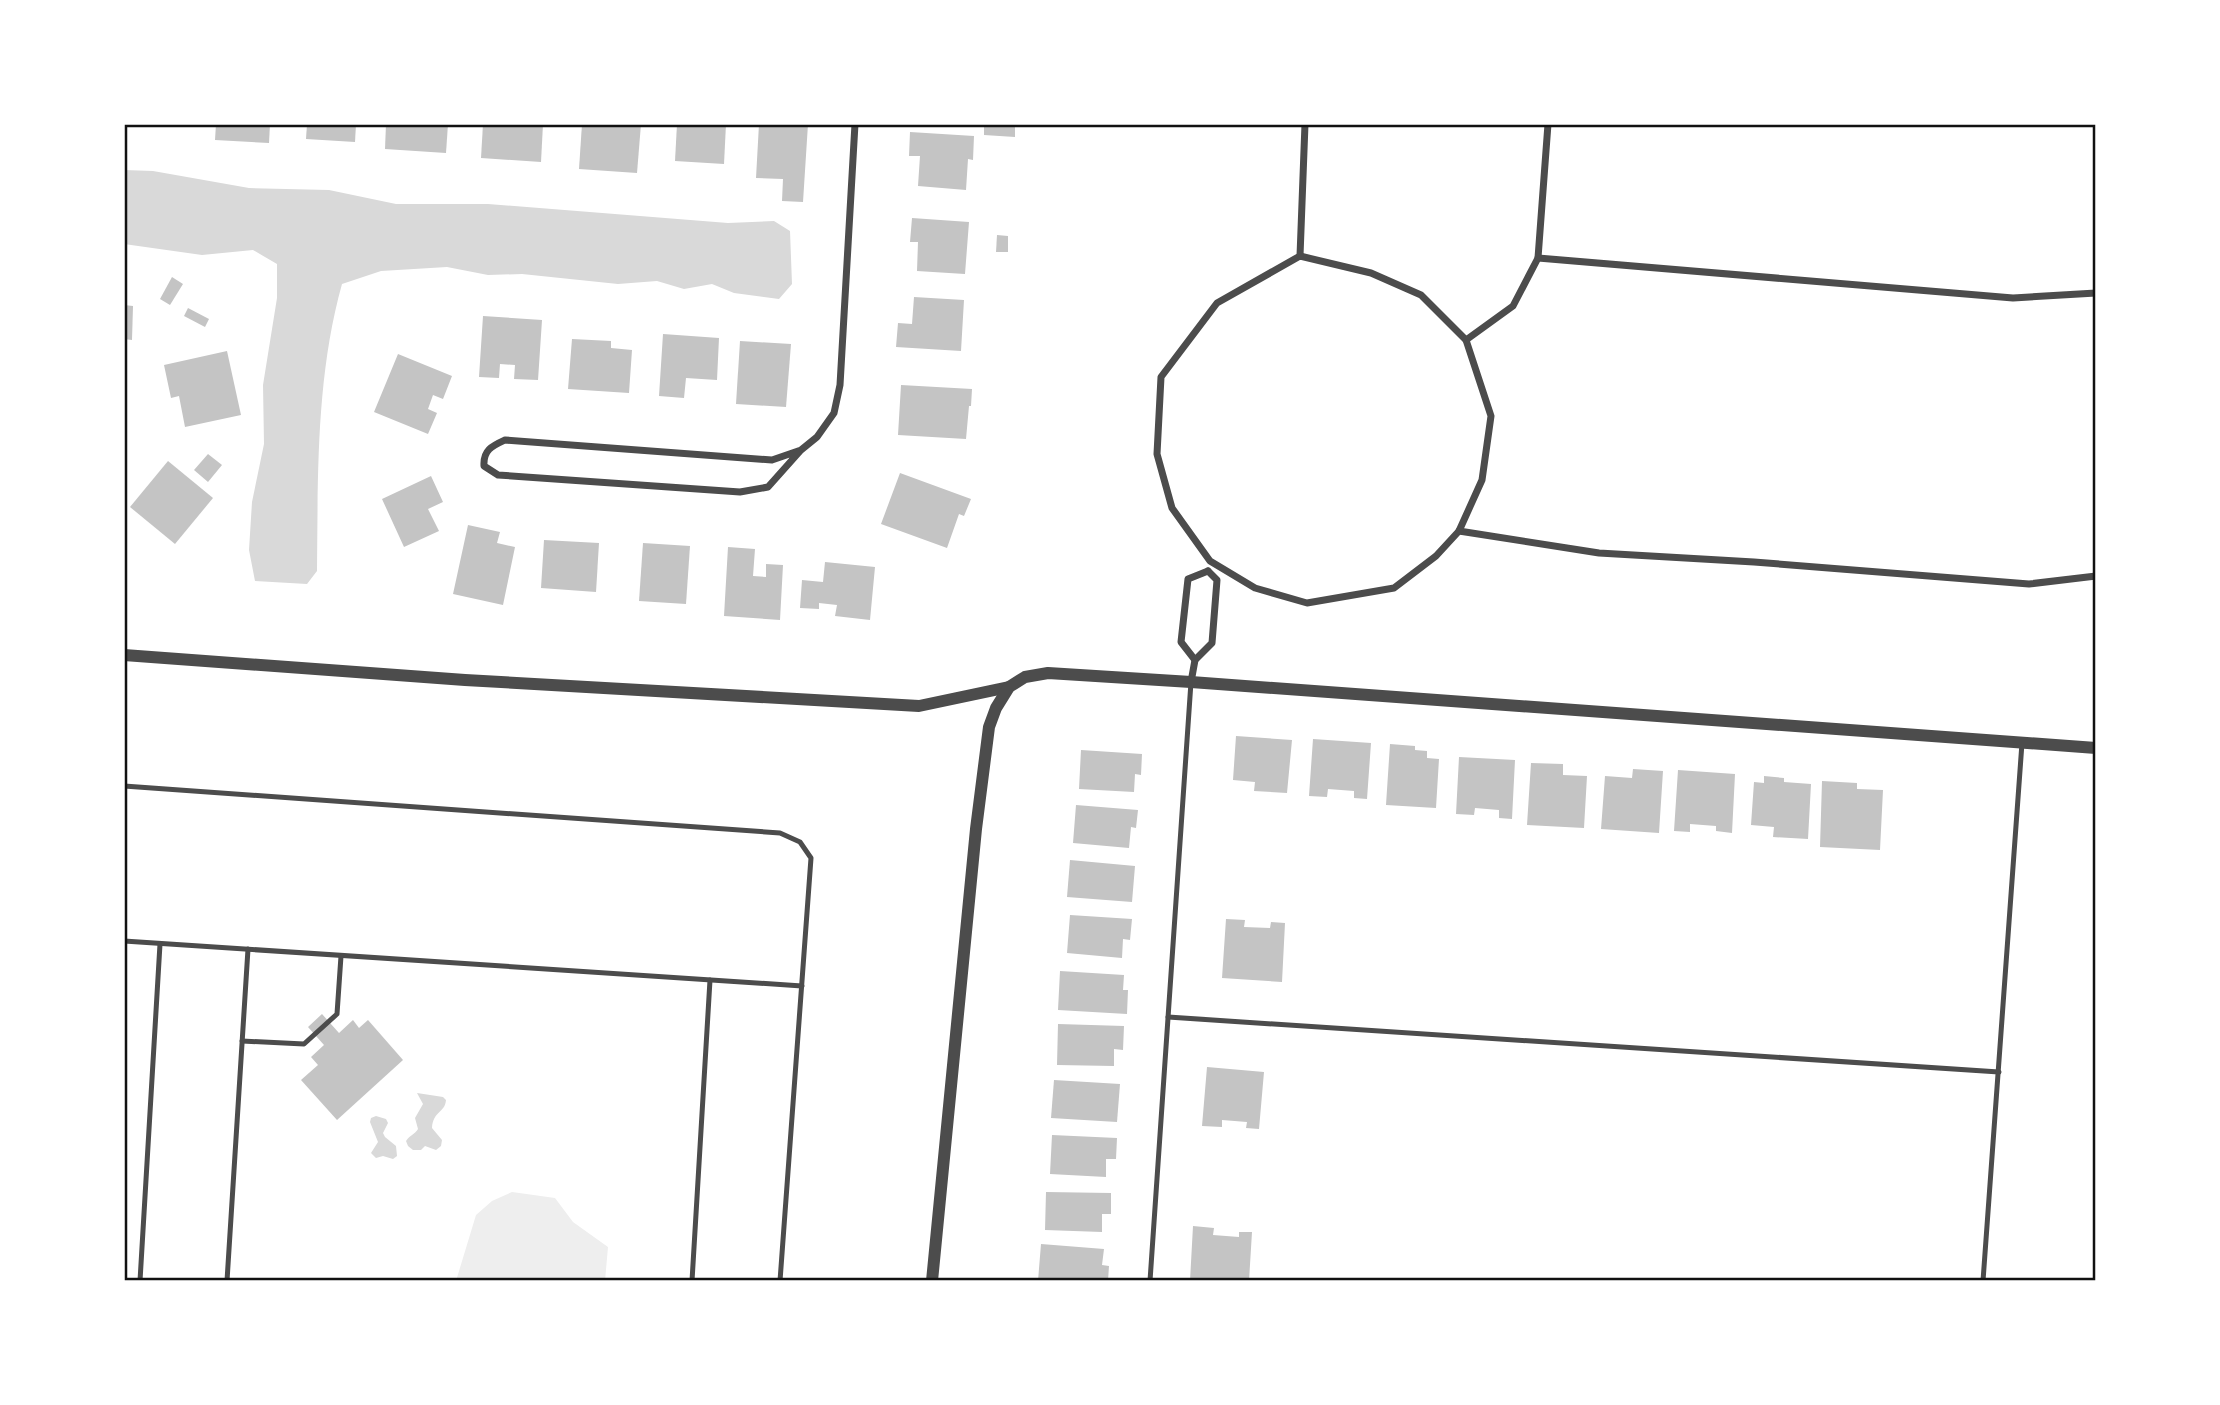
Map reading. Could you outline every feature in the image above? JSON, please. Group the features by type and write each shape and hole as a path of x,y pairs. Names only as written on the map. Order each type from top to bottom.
{"street":[{"path":"801,450 772,460 505,440 490,447 483,457 484,466 498,475 740,492 768,487 801,450 817,437 834,413 840,385 855,124"},
{"path":"1300,256 1305,124"},
{"path":"1466,340 1513,306 1538,258 1548,124"},
{"path":"1300,256 1371,274 1421,295 1466,340 1491,416 1482,480 1459,531 1436,556 1394,588 1307,603 1255,588 1210,561 1172,508 1157,454 1161,377 1217,303 1300,256"},
{"path":"1538,258 2014,298 2096,293"},
{"path":"1459,531 1599,553 1754,562 2029,584 2096,576"},
{"path":"1208,571 1210,561"},
{"path":"1191,682 1195,660 1212,643 1217,580 1208,571"},
{"path":"1195,660 1181,642 1188,579 1208,571"},
{"path":"124,655 465,680 919,706 1009,687 1025,677 1048,673 2096,748"},
{"path":"932,1281 976,829 989,727 996,708 1009,687"}],"lane":[{"path":"1150,1281 1191,682"},
{"path":"1983,1281 2022,743"},
{"path":"124,786 780,833 800,842 811,858 780,1281"},
{"path":"124,942 802,986"},
{"path":"140,1281 160,944"},
{"path":"227,1281 248,949"},
{"path":"242,1041 304,1044 337,1014 341,956"},
{"path":"692,1281 710,980"},
{"path":"1168,1017 1999,1072"}],"shaded area":[{"path":"124,170 153,171 249,188 329,190 396,204 488,204 728,223 774,221 790,231 792,284 779,299 734,293 712,284 684,289 657,281 618,284 522,274 488,275 447,267 381,271 342,284 327,355 323,390 318,463 317,571 307,584 255,581 249,550 252,502 264,444 263,385 277,298 277,264 253,250 202,255 124,244"},
{"path":"417,1093 443,1097 446,1100 433,1122 432,1128 442,1140 441,1146 436,1150 425,1146 421,1150 413,1150 406,1141 418,1129 415,1118 423,1104"},
{"path":"376,1116 386,1119 388,1123 383,1133 396,1146 397,1156 393,1159 383,1156 376,1158 371,1153 378,1142 370,1122 371,1118"},
{"path":"512,1192 555,1198 573,1222 608,1247 605,1281 456,1281 476,1215 492,1201"}],"building":[{"path":"216,124 270,124 269,143 215,140"},
{"path":"307,124 356,124 355,142 306,139"},
{"path":"386,124 448,124 446,153 385,149"},
{"path":"483,124 543,124 541,162 481,158"},
{"path":"582,124 641,124 637,173 579,169"},
{"path":"677,124 726,124 724,164 675,161"},
{"path":"759,124 808,124 803,202 782,201 783,179 756,178"},
{"path":"984,124 1015,124 1015,137 984,135"},
{"path":"910,132 974,136 973,160 968,159 966,190 918,186 920,156 909,156"},
{"path":"912,218 969,222 965,274 917,271 918,242 910,242"},
{"path":"997,235 1008,236 1008,252 996,252"},
{"path":"172,277 183,284 170,305 160,299"},
{"path":"914,297 964,300 961,351 896,347 898,323 912,324"},
{"path":"124,305 133,306 132,340 124,339"},
{"path":"188,308 209,319 205,327 184,316"},
{"path":"483,316 542,320 538,380 514,379 515,365 500,364 499,378 479,377"},
{"path":"663,334 719,338 717,380 686,378 684,398 659,396"},
{"path":"572,339 611,341 611,348 632,350 629,393 568,389"},
{"path":"740,341 791,344 786,407 736,404"},
{"path":"227,351 241,415 185,427 179,396 171,398 164,365"},
{"path":"398,354 452,376 443,399 433,395 428,409 437,413 428,434 374,412"},
{"path":"901,385 972,389 966,439 898,435"},
{"path":"208,454 222,465 208,482 194,470"},
{"path":"168,461 213,498 175,544 130,507"},
{"path":"900,473 971,499 964,516 959,514 947,548 881,524"},
{"path":"431,476 443,502 428,509 439,531 404,547 382,499"},
{"path":"468,525 500,532 497,543 515,547 503,605 453,594"},
{"path":"544,540 599,543 596,592 541,588"},
{"path":"643,543 690,546 686,604 639,601"},
{"path":"728,547 755,549 753,576 766,577 766,564 783,565 780,620 724,616"},
{"path":"825,562 875,567 870,620 835,616 837,605 819,603 819,609 800,608 802,580 823,582"},
{"path":"1236,736 1292,740 1287,793 1254,791 1255,782 1233,780"},
{"path":"1313,739 1371,743 1367,799 1354,798 1354,791 1328,789 1327,797 1309,796"},
{"path":"1390,744 1415,746 1415,750 1427,751 1427,758 1439,759 1436,808 1386,805"},
{"path":"1081,750 1142,754 1141,775 1135,774 1134,792 1079,789"},
{"path":"1459,757 1515,760 1512,819 1499,818 1499,810 1475,808 1474,815 1456,814"},
{"path":"1531,763 1563,764 1563,775 1587,776 1584,828 1527,825"},
{"path":"1633,769 1663,771 1659,833 1601,829 1605,776 1632,778"},
{"path":"1678,770 1735,774 1732,833 1716,831 1716,826 1690,824 1690,832 1674,831"},
{"path":"1764,776 1784,778 1784,782 1811,784 1808,839 1773,837 1774,827 1751,825 1754,782 1764,783"},
{"path":"1822,781 1857,783 1857,789 1883,790 1880,850 1820,847"},
{"path":"1076,805 1138,810 1136,828 1131,827 1129,848 1073,843"},
{"path":"1070,860 1135,866 1132,902 1067,897"},
{"path":"1070,915 1132,919 1130,940 1123,939 1122,958 1067,953"},
{"path":"1226,919 1245,920 1244,927 1270,928 1271,922 1285,923 1282,982 1222,978"},
{"path":"1060,971 1124,975 1123,990 1128,990 1127,1014 1058,1010"},
{"path":"322,1014 339,1033 353,1020 359,1028 368,1020 403,1060 337,1120 301,1080 318,1065 311,1057 324,1045 308,1027"},
{"path":"1058,1024 1124,1026 1123,1050 1114,1049 1114,1066 1057,1065"},
{"path":"1207,1067 1264,1072 1259,1129 1246,1128 1247,1122 1222,1120 1222,1127 1202,1126"},
{"path":"1054,1080 1120,1084 1117,1122 1051,1118"},
{"path":"1052,1135 1117,1138 1116,1159 1106,1159 1106,1177 1050,1174"},
{"path":"1046,1192 1111,1193 1111,1214 1102,1214 1102,1232 1045,1230"},
{"path":"1193,1226 1214,1228 1213,1235 1239,1237 1239,1232 1252,1232 1249,1281 1190,1281"},
{"path":"1041,1244 1104,1249 1102,1265 1109,1266 1108,1281 1038,1281"}]}
